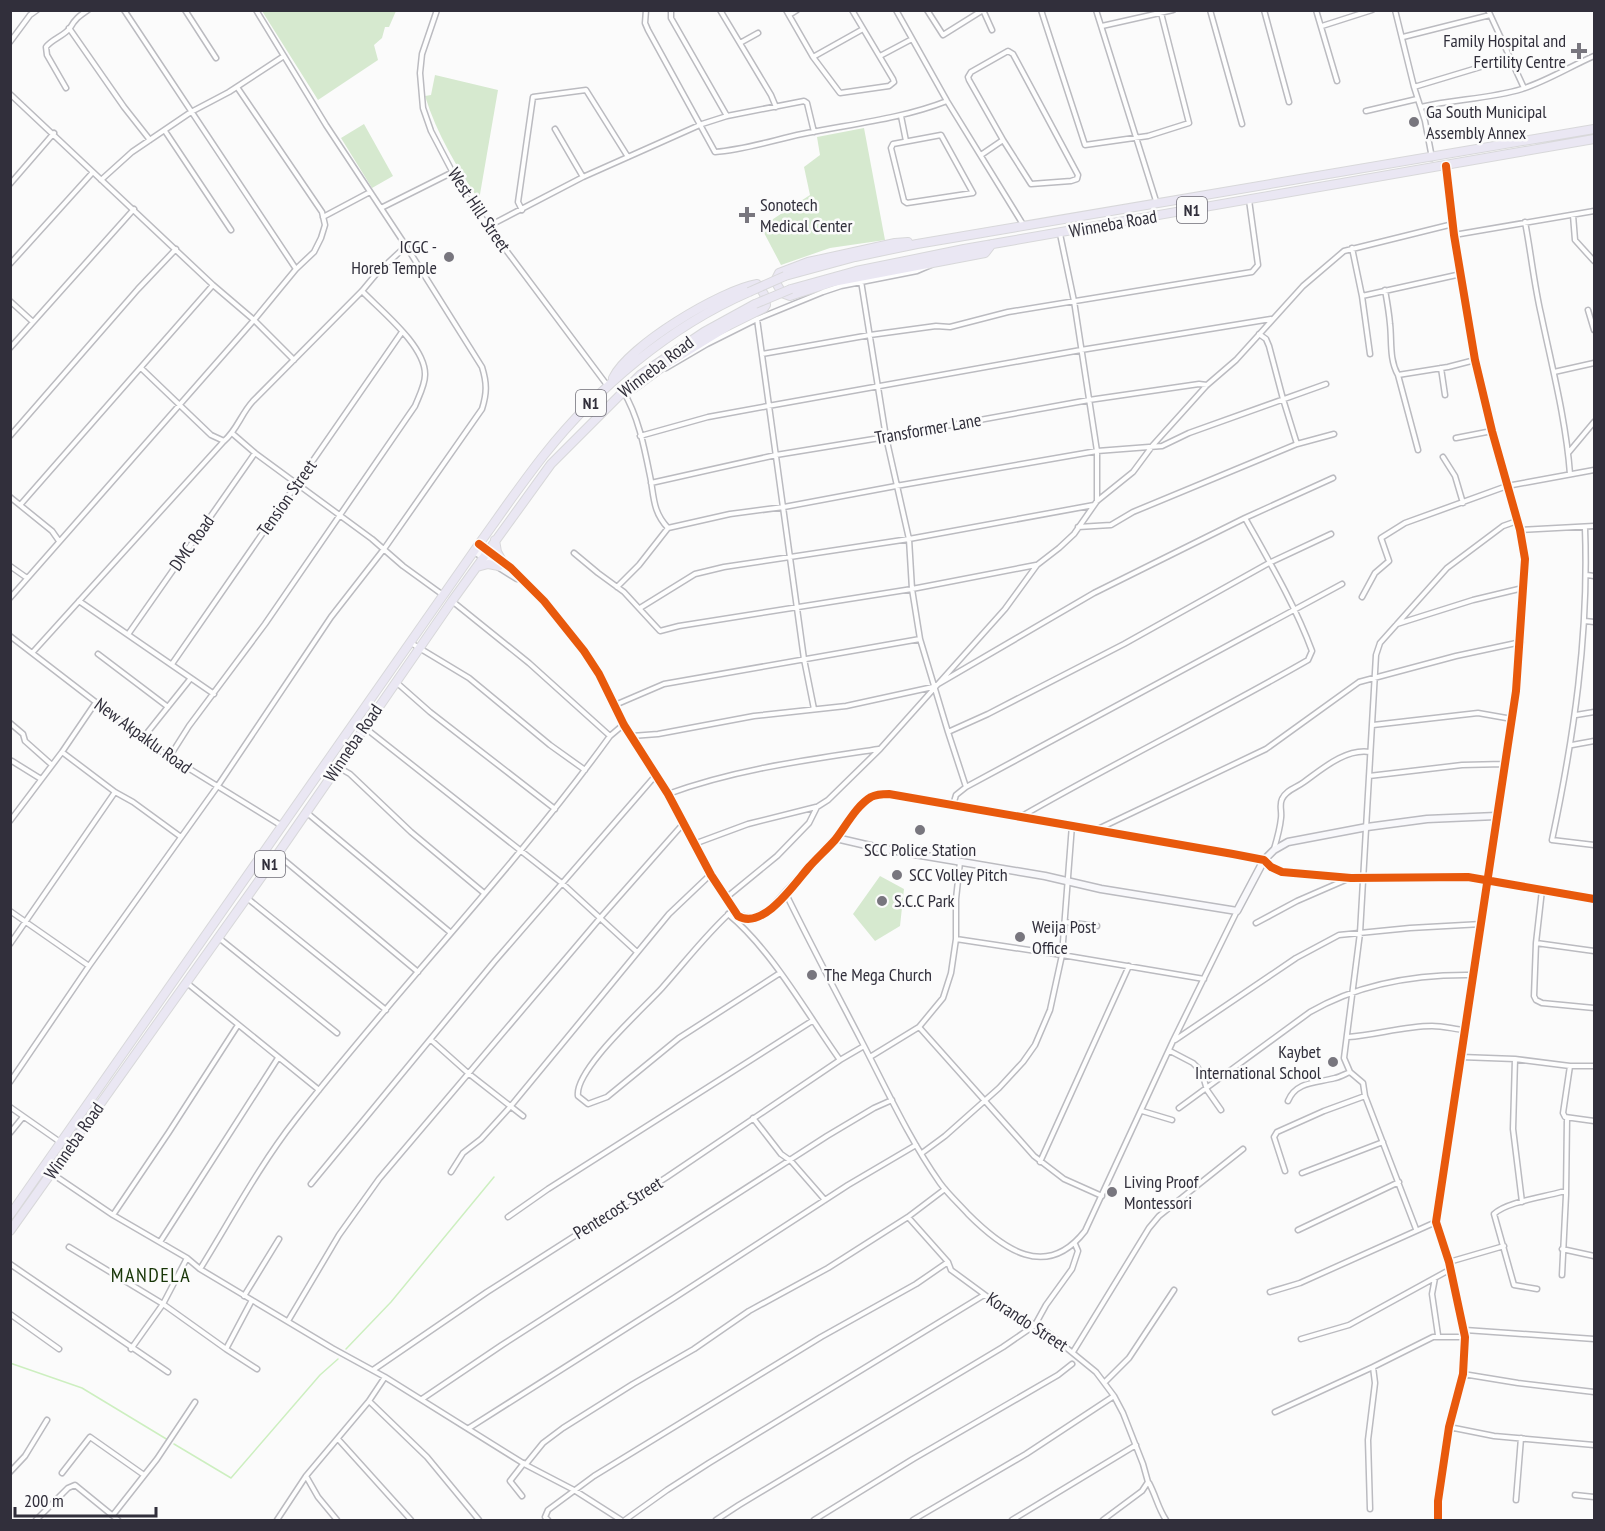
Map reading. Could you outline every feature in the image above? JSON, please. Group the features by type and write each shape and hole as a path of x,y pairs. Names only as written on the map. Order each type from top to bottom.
{"highway":[{"name":"Winneba Road","path":"10,1215 519,488 545,454 609,384 688,324 714,309 785,276 855,257 942,240 1594,129"},
{"name":"Winneba Road","path":"10,1232 219,938 452,601 551,464 623,390 671,353 755,304 791,289 856,271 992,244 1594,139"},
{"path":"1380,165 1381,177"},
{"path":"1237,202 1247,195 1246,188"},
{"path":"942,240 895,243 839,254 785,270 779,273 775,281 782,293 790,296 833,282 984,253 992,244"},
{"path":"609,384 616,371 627,360 689,314 734,291 757,284 761,287 766,305 764,309 728,326 634,388 623,390"},
{"path":"519,488 528,495"},
{"path":"477,567 500,564 495,540"},
{"path":"68,1131 77,1136"}],"street":[{"path":"10,42 30,15 37,10"},
{"path":"66,88 47,55 46,47 69,28 75,18 88,10"},
{"path":"124,10 296,269"},
{"path":"185,10 216,58"},
{"path":"10,1082 89,966 217,787 331,617 384,549 482,409 487,393 482,367 326,125 256,10"},
{"name":"West Hill Street","path":"437,10 422,54 420,92 431,131 464,194 609,384"},
{"path":"646,10 645,23 648,30 702,124 710,146 716,152 901,116 947,101"},
{"path":"671,10 671,18 727,116"},
{"path":"720,10 776,107"},
{"path":"797,10 788,13 813,57 836,90 845,94 892,84 894,79 852,10"},
{"path":"896,10 947,101 1024,226"},
{"path":"927,10 943,34 983,10 992,30"},
{"path":"1041,10 1084,145 1162,133 1189,123 1161,13"},
{"path":"1096,10 1157,204"},
{"path":"1102,26 1173,10"},
{"path":"1210,10 1242,124"},
{"path":"1264,10 1289,102"},
{"path":"1316,10 1337,81"},
{"path":"1322,26 1372,10"},
{"path":"1397,11 1432,158"},
{"path":"1403,38 1489,13 1524,88"},
{"path":"69,28 150,140"},
{"path":"813,57 863,29"},
{"path":"740,43 758,33"},
{"path":"880,56 912,39"},
{"path":"1008,51 1015,57 1078,175 1077,179 1071,182 1031,184 1003,140 968,76 970,72 1008,51"},
{"path":"101,180 132,152 191,112 237,87 284,56"},
{"path":"1421,107 1442,102 1492,97 1524,88 1594,56"},
{"path":"1414,87 1508,57"},
{"path":"10,598 296,269 314,252 321,238 325,225 323,217 237,87"},
{"path":"522,210 518,202 533,97 586,90 628,157"},
{"path":"10,94 213,285 254,320 294,360"},
{"path":"1366,111 1417,99"},
{"path":"488,227 583,177 702,124 727,116 800,101 807,103 814,132"},
{"path":"901,116 906,141"},
{"path":"555,129 583,177"},
{"path":"165,130 231,230"},
{"path":"10,184 54,133"},
{"path":"941,135 973,193 908,203 904,201 891,148 893,144 906,141 941,135"},
{"path":"981,155 1003,140"},
{"path":"1438,1521 1438,1501 1449,1427 1463,1374 1465,1330 1451,1269 1436,1222 1512,719 1521,642 1525,560 1520,530 1475,360 1454,235 1446,166"},
{"path":"10,264 93,172"},
{"path":"381,208 453,172"},
{"path":"323,217 370,192"},
{"path":"762,354 870,335 950,327 1008,312 1252,272 1258,265 1249,200"},
{"path":"10,348 134,209"},
{"path":"1454,235 1594,211"},
{"path":"1573,215 1575,240 1594,261"},
{"path":"1526,222 1540,311 1569,452 1570,474"},
{"path":"694,844 748,824 817,807 828,800 880,749 931,693 933,687 1005,609 1037,565 1059,548 1096,503 1133,472 1153,445 1207,385 1236,360 1303,286 1344,251 1453,224"},
{"path":"1060,233 1074,301 1097,451 1096,503"},
{"path":"33,651 232,434 246,408 406,246"},
{"path":"1352,248 1362,296 1370,354"},
{"path":"10,436 138,289 176,249"},
{"path":"650,376 757,319 841,286 925,269 936,262"},
{"path":"1362,296 1461,274"},
{"path":"861,281 886,437 909,538 912,589 920,639 933,687 966,787"},
{"path":"21,504 213,285"},
{"path":"1385,290 1394,368 1398,375 1418,450"},
{"path":"170,756 189,726 340,516 410,414 422,389 425,374 423,361 413,345 362,291"},
{"path":"10,301 33,322"},
{"path":"1588,310 1594,330"},
{"path":"757,319 804,659 814,709"},
{"path":"640,436 708,417 1081,350 1272,319"},
{"name":"Tension Street","path":"172,664 402,333"},
{"path":"1259,334 1266,339 1269,346 1297,444"},
{"path":"1398,375 1475,360"},
{"path":"1554,372 1594,363"},
{"path":"141,368 211,435 224,441"},
{"path":"1441,368 1445,395"},
{"name":"Transformer Lane","path":"651,483 776,455 1089,400 1199,384 1207,385"},
{"path":"617,587 639,565 669,528 730,514 784,507 1097,451 1162,446 1189,433 1326,384"},
{"path":"623,390 630,402 640,436 657,513 669,528"},
{"path":"1569,452 1594,422"},
{"path":"1456,438 1492,430"},
{"path":"232,434 443,596"},
{"path":"1078,527 1111,525 1132,512 1297,444 1334,434"},
{"name":"DMC Road","path":"129,633 255,453"},
{"path":"1443,457 1455,476 1463,503"},
{"path":"1362,597 1375,573 1389,561 1381,538 1405,523 1507,486 1594,470"},
{"path":"631,736 658,734 754,716 846,706 933,687 1094,593 1245,518 1333,478"},
{"path":"10,497 52,531 59,541"},
{"path":"640,608 694,574 724,567 909,538 1096,503"},
{"path":"1022,816 1308,660 1312,651 1294,610 1245,518"},
{"path":"1416,1229 1365,1096 1363,1083 1350,1072 1344,1058 1360,933 1367,827 1366,802 1373,725 1374,663 1380,643 1447,568 1503,526 1517,521"},
{"path":"1520,530 1594,526"},
{"path":"1585,528 1587,575 1585,621 1576,715 1552,840 1594,845"},
{"path":"948,732 1124,644 1269,563 1330,534"},
{"path":"477,548 522,580 570,631 598,674 624,725 668,794 711,875 742,918 752,919 770,910 862,806 880,794 1022,816 1264,860 1271,867 1282,872 1351,878 1468,877 1594,899"},
{"path":"574,553 617,587 660,631 912,589 1037,565"},
{"path":"10,566 27,578"},
{"path":"1587,575 1594,576"},
{"path":"953,805 956,795 966,787 1342,584"},
{"path":"1396,624 1473,600 1523,588"},
{"path":"79,601 129,633 214,694"},
{"path":"452,601 528,663 610,736"},
{"path":"1585,621 1594,622"},
{"name":"New Akpaklu Road","path":"10,635 143,738 282,827"},
{"path":"615,706 664,684 920,639"},
{"path":"1097,829 1266,749 1359,682 1456,656 1521,642"},
{"path":"411,643 469,678 550,745 585,770"},
{"path":"98,654 168,707"},
{"path":"143,738 191,678"},
{"path":"395,682 555,809"},
{"path":"10,821 96,702"},
{"path":"1576,715 1594,711"},
{"path":"1373,725 1478,713 1512,719"},
{"path":"10,723 23,734 25,741 52,765"},
{"path":"200,1269 294,1121 520,852 610,736 624,725"},
{"path":"364,727 563,884 637,952"},
{"path":"1571,745 1594,741"},
{"path":"668,794 743,771 880,749"},
{"path":"1274,850 1277,828 1281,819 1282,797 1336,760 1359,751 1370,752"},
{"path":"62,752 181,837"},
{"path":"12,761 41,779"},
{"path":"1369,776 1462,765 1504,764"},
{"path":"337,766 350,774 411,832 484,893"},
{"path":"311,1184 494,962 656,775"},
{"path":"10,945 115,792"},
{"path":"727,897 777,856 809,823 817,807"},
{"path":"306,812 451,933"},
{"path":"786,894 892,1100 916,1144 945,1189 986,1232 1016,1252 1027,1256 1045,1257 1064,1252 1085,1232 1236,911 1264,860 1274,850 1288,842 1367,827 1427,819 1496,816"},
{"path":"288,1321 351,1217 379,1179 601,917 684,823"},
{"path":"922,1153 1012,1076 1035,1045 1050,1010 1062,955 1072,825"},
{"path":"836,838 879,848 1236,911"},
{"path":"277,855 418,972"},
{"path":"870,1057 919,1027 936,1009 946,992 956,939 956,899 960,861"},
{"path":"451,1172 463,1153 482,1139 510,1107 678,905 711,875"},
{"path":"1256,923 1297,901 1351,878"},
{"path":"1542,890 1536,943 1534,996 1542,1003 1594,1008"},
{"path":"247,898 386,1010"},
{"path":"734,909 704,938 662,987 608,1042 579,1084 578,1096 588,1104 607,1097 679,1038 780,973"},
{"path":"10,911 89,966"},
{"path":"728,915 743,928 780,973 840,1060"},
{"path":"1065,922 1097,926"},
{"path":"1173,1041 1296,958 1339,935 1482,924"},
{"path":"219,938 337,1033"},
{"path":"956,939 1204,980"},
{"path":"1536,943 1594,951"},
{"path":"1040,1162 1129,966"},
{"path":"1179,1108 1330,1000 1401,979 1474,975"},
{"path":"187,982 320,1090"},
{"path":"508,1217 548,1189 812,1021"},
{"path":"113,1215 238,1025"},
{"path":"1348,1037 1374,1035 1415,1027 1435,1026 1465,1030"},
{"path":"919,1027 1040,1162 1064,1179 1102,1196"},
{"path":"431,1040 468,1073 523,1116"},
{"name":"Pentecost Street","path":"373,1370 487,1292 667,1177 864,1046"},
{"path":"1170,1051 1193,1063 1203,1076 1206,1088 1221,1110"},
{"path":"1461,1057 1594,1066"},
{"path":"160,1242 278,1058"},
{"path":"1515,1059 1513,1129 1522,1202"},
{"path":"1562,1275 1567,1118 1563,1113 1569,1066"},
{"path":"1288,1101 1295,1090 1316,1081 1335,1078 1350,1072"},
{"path":"1285,1171 1274,1137 1277,1132 1365,1096"},
{"path":"422,1399 852,1121 892,1100"},
{"path":"10,1107 61,1143"},
{"path":"1142,1111 1172,1120"},
{"path":"10,1132 23,1117"},
{"path":"753,1118 781,1154 791,1161 825,1200"},
{"path":"1567,1118 1594,1121"},
{"path":"1302,1173 1383,1142"},
{"path":"469,1428 916,1144"},
{"path":"1073,1352 1149,1227 1159,1216 1243,1149"},
{"path":"51,1173 113,1215 187,1258 200,1269 244,1296 385,1377 525,1464 574,1490 623,1521 709,1463 984,1295"},
{"path":"1298,1230 1399,1182"},
{"path":"522,1496 510,1481 543,1443 563,1428 694,1349 749,1311 828,1268 908,1217 945,1189"},
{"path":"1537,1289 1514,1286 1494,1214 1498,1210 1522,1202 1565,1192"},
{"name":"Korando Street","path":"908,1217 948,1262 951,1270 984,1295 1047,1332 1073,1352 1105,1382 1114,1396 1136,1445 1148,1482 1156,1495 1158,1508 1166,1521"},
{"path":"1270,1292 1300,1283 1369,1254 1416,1229 1436,1222"},
{"path":"244,1296 279,1239"},
{"path":"716,1521 1003,1347 1035,1325 1050,1299 1072,1269 1078,1251 1075,1244"},
{"path":"1449,1262 1504,1245"},
{"path":"69,1247 163,1304 257,1370"},
{"path":"1562,1249 1594,1256"},
{"path":"132,1349 163,1304 187,1258"},
{"path":"548,1521 545,1516 548,1510 574,1490 713,1402 821,1337 916,1284 948,1262"},
{"path":"10,1264 168,1372"},
{"path":"1301,1339 1349,1325 1451,1269"},
{"path":"1435,1278 1432,1294 1438,1335"},
{"path":"1105,1382 1129,1358 1174,1290"},
{"path":"226,1349 252,1300"},
{"path":"10,1314 59,1350"},
{"path":"1465,1330 1594,1339"},
{"path":"1275,1412 1438,1335 1465,1337"},
{"path":"814,1521 913,1459 1058,1375 1072,1364"},
{"path":"1370,1509 1368,1440 1375,1383 1374,1367"},
{"path":"1463,1374 1594,1392"},
{"path":"277,1521 306,1476 369,1401 385,1377"},
{"path":"913,1521 1009,1464 1114,1396"},
{"path":"369,1401 428,1457 479,1521"},
{"path":"113,1515 195,1402"},
{"path":"10,1472 25,1456 47,1420"},
{"path":"1449,1427 1494,1436 1594,1445"},
{"path":"62,1473 90,1437 144,1475"},
{"path":"1516,1500 1521,1438"},
{"path":"338,1439 411,1521"},
{"path":"1011,1521 1136,1445"},
{"path":"306,1476 318,1497 338,1521"},
{"path":"1103,1521 1142,1491 1148,1482"},
{"path":"36,1521 68,1488 75,1485 118,1521"},
{"path":"1575,1495 1594,1497"}],"green space":[{"path":"262,11 396,11 389,27 385,27 382,38 374,45 378,60 318,100"},
{"path":"435,75 498,90 479,200 448,150 425,96 431,95"},
{"path":"364,124 393,176 372,188 341,138"},
{"path":"864,128 885,240 830,248 781,265 761,227 810,195 804,167 820,155 817,137"},
{"name":"S.C.C Park","path":"880,876 904,889 900,926 875,941 853,914"}],"waterway":[{"path":"346,1349 391,1302 494,1177"},
{"path":"174,1444 231,1478 320,1375 338,1359"},
{"path":"10,1363 82,1388 168,1440"}],"cycle path":[{"path":"1438,1520 1438,1501 1449,1427 1463,1374 1465,1337 1449,1262 1436,1222 1516,691 1525,559 1520,530 1475,360 1454,235 1446,166"},
{"path":"479,544 511,568 544,601 584,651 599,674 624,725 668,794 711,875 738,916 748,919 758,917 778,903 835,840 861,806 871,797 884,794 1264,860 1271,867 1282,872 1351,878 1468,877 1594,899"}],"place":[{"name":"Family Hospital and Fertility Centre","path":"1579,51"},
{"name":"Ga South Municipal Assembly Annex","path":"1414,122"},
{"name":"Sonotech Medical Center","path":"747,215"},
{"name":"ICGC - Horeb Temple","path":"449,257"},
{"name":"SCC Police Station","path":"920,830"},
{"name":"SCC Volley Pitch","path":"897,875"},
{"name":"S.C.C Park","path":"882,901"},
{"name":"Weija Post Office","path":"1020,937"},
{"name":"The Mega Church","path":"812,975"},
{"name":"Kaybet International School","path":"1333,1062"},
{"name":"Living Proof Montessori","path":"1112,1192"}],"district":[{"name":"MANDELA","path":"151,1275"}]}
